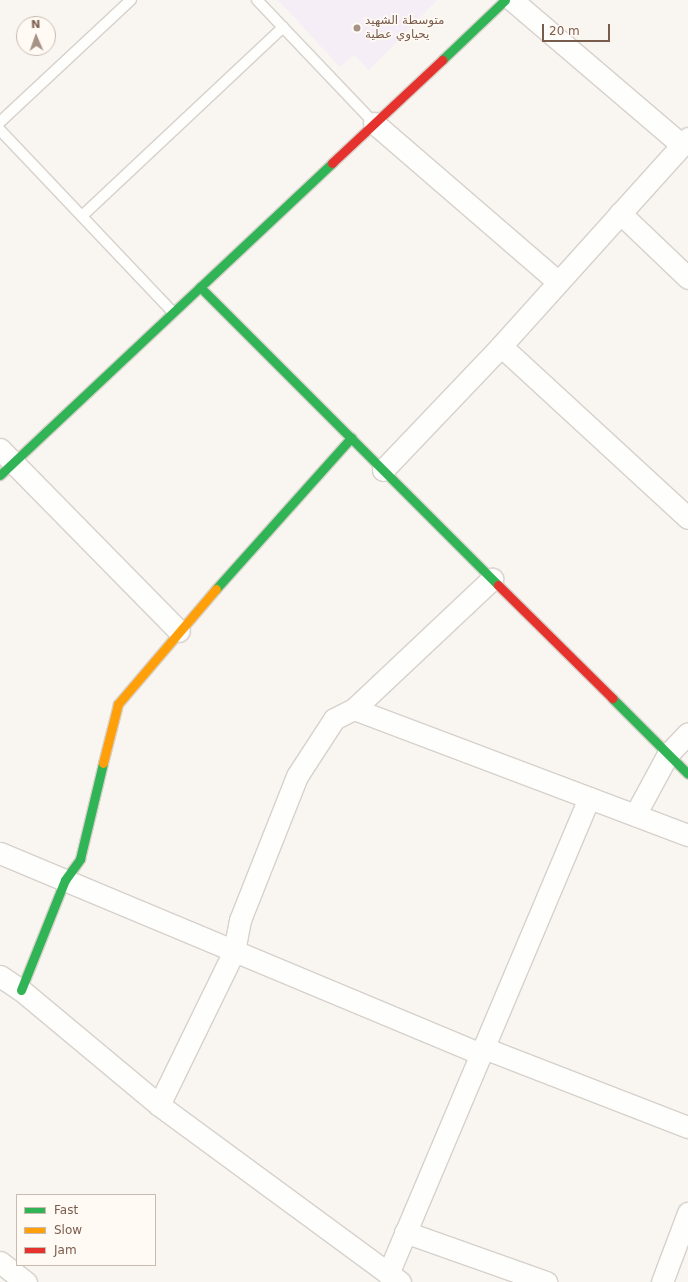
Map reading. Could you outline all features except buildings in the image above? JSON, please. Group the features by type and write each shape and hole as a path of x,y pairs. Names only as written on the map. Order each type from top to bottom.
{"street":[{"path":"179,631 4,462 173,312 505,0"},
{"path":"383,470 501,346 557,281 685,142 512,0"},
{"path":"374,123 557,281"},
{"path":"620,213 688,278"},
{"path":"200,287 688,774"},
{"path":"501,346 688,518"},
{"path":"21,990 65,880 80,859 118,704 179,631 351,438"},
{"path":"159,1105 234,951 240,920 298,776 334,720 354,709 492,579"},
{"path":"354,709 688,835"},
{"path":"635,815 668,754 688,733"},
{"path":"0,976 21,990 159,1105 394,1278 406,1232 589,798"},
{"path":"0,853 234,951 482,1051 688,1127"},
{"path":"662,1282 688,1213"},
{"path":"406,1232 546,1282"},
{"path":"0,1262 26,1282"}],"lane":[{"path":"0,122 131,0"},
{"path":"257,0 374,123"},
{"path":"82,216 283,27"},
{"path":"0,130 173,312"}],"shaded area":[{"name":"متوسطة الشهيد يحياوي عطية","path":"278,0 437,0 369,70 354,55 340,67"}],"traffic: fast":[{"path":"442,60 505,0"},
{"path":"0,475 332,163"},
{"path":"200,287 498,585"},
{"path":"216,589 351,438"},
{"path":"612,698 688,774"},
{"path":"21,990 65,880 80,859 103,763"}],"traffic: slow":[{"path":"103,763 118,704 216,589"}],"traffic: jam":[{"path":"332,163 442,60"},
{"path":"498,585 612,698"}],"place":[{"name":"متوسطة الشهيد يحياوي عطية","path":"357,28"}]}
